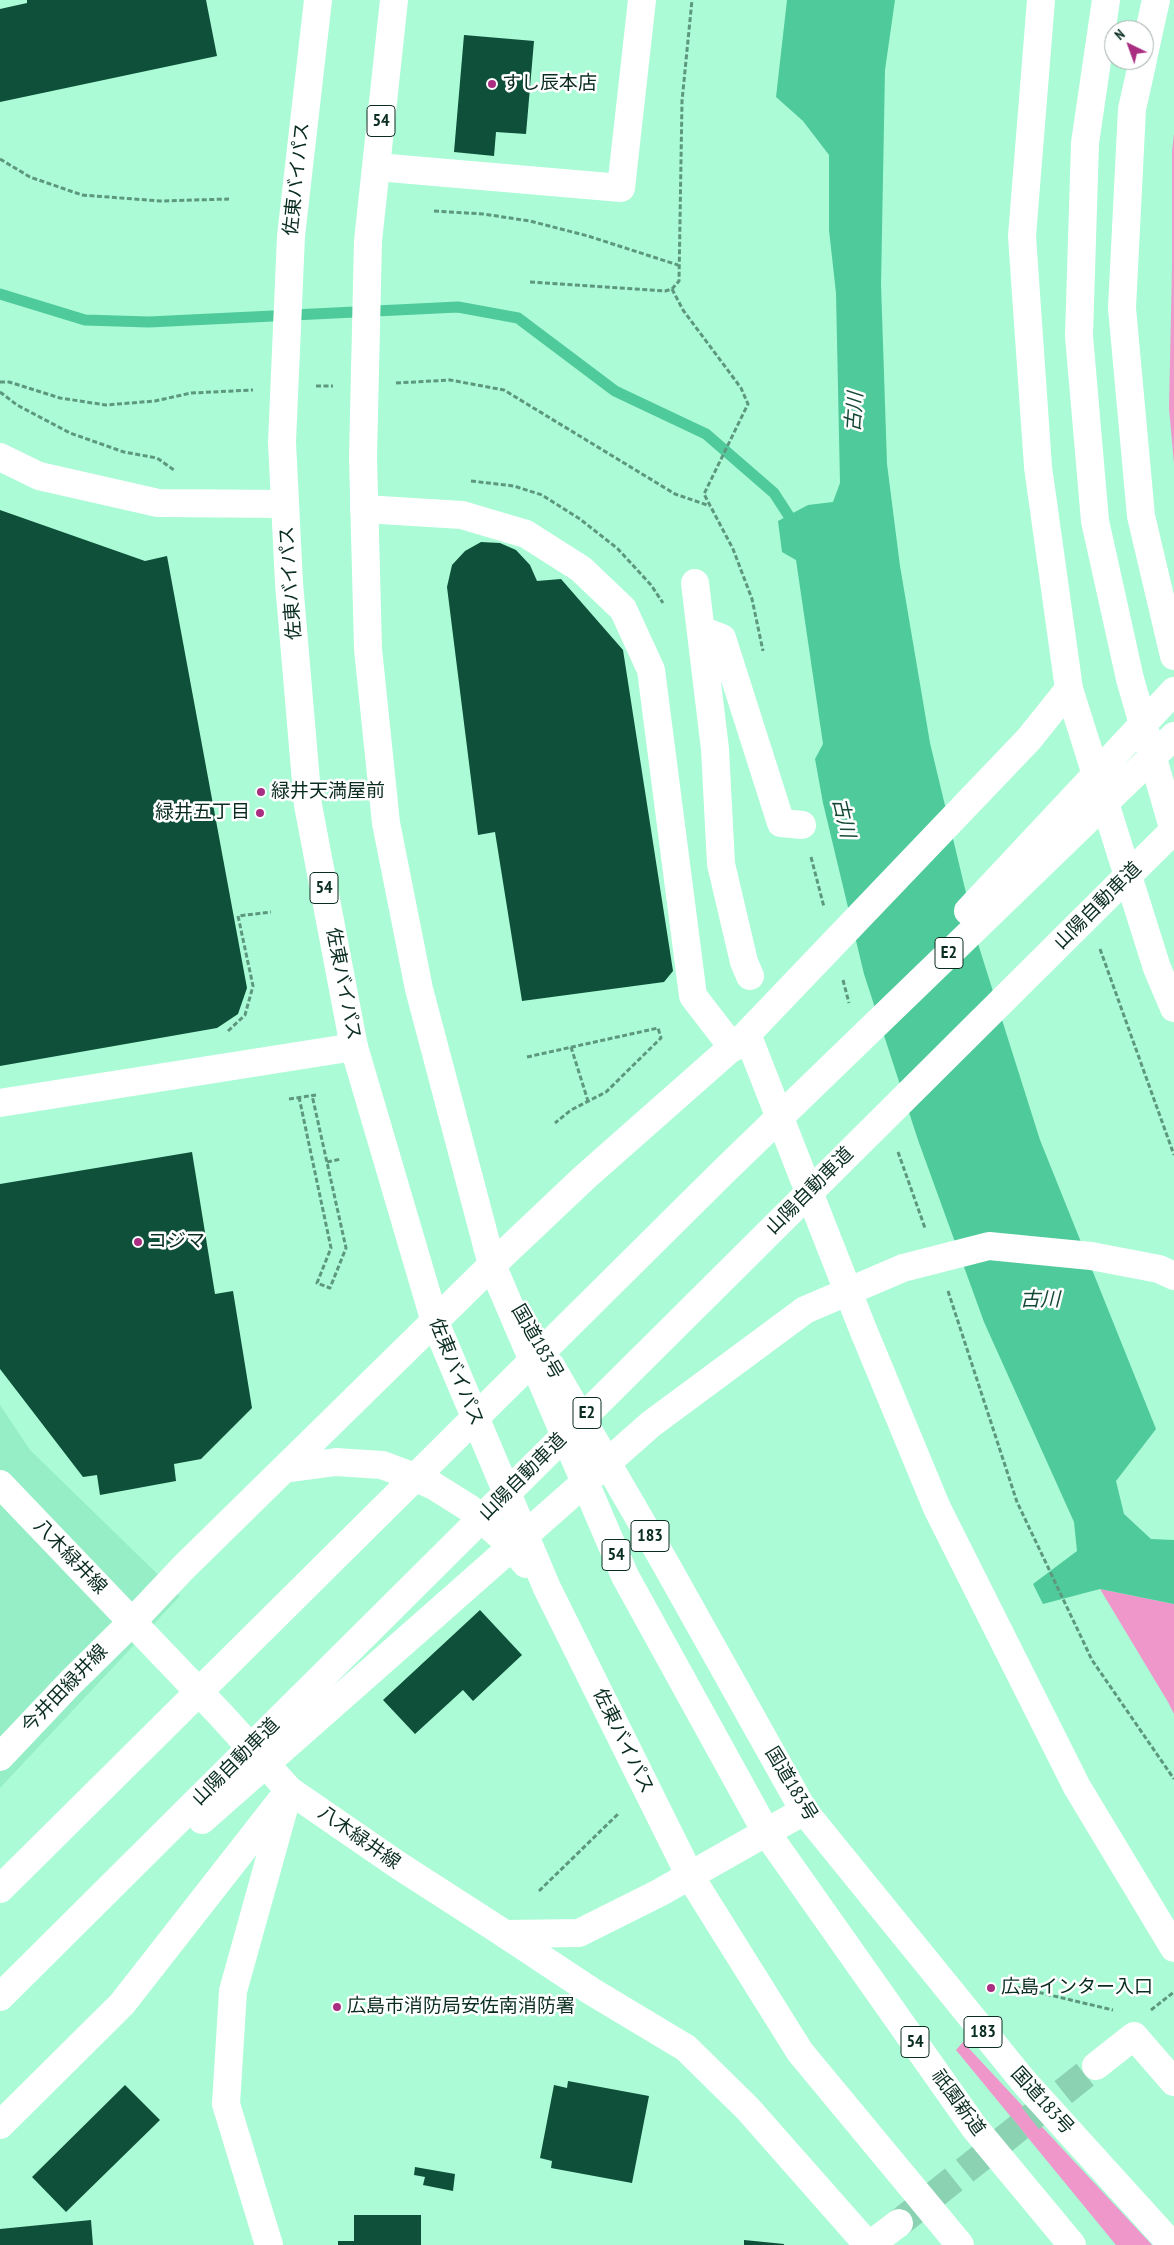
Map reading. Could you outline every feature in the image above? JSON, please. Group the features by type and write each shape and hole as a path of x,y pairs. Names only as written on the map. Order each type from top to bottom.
{"main road":[{"name":"佐東バイパス","path":"318,0 291,236 282,442 290,583 308,805 354,1047 434,1322 547,1588 690,1876"},
{"name":"54","path":"394,0 368,241 363,457 364,509 368,649 386,823 419,989 492,1265 625,1576 766,1832"},
{"path":"377,167 621,188 642,0"},
{"path":"1041,0 1022,236 1038,467 1069,689 1157,968 1174,1008"},
{"path":"1106,0 1085,143 1080,346 1095,521 1130,679 1174,830"},
{"path":"1152,20 1156,0"},
{"path":"1141,70 1132,109 1122,308 1141,516 1174,656"},
{"path":"0,457 38,476 158,503 285,504"},
{"path":"364,509 462,515 526,534 581,570 623,608 651,670 693,996 740,1041 937,1508 1077,1787 1174,1948"},
{"path":"695,583 715,749 721,864 744,962 750,976"},
{"path":"701,630 722,638 782,823 802,825"},
{"name":"今井田緑井線","path":"0,1757 184,1567 492,1265 585,1177 740,1041 771,1011 1029,739 1069,689"},
{"path":"724,1171 1174,691"},
{"name":"E2","path":"0,1889 724,1171 1174,736"},
{"name":"山陽自動車道","path":"0,1997 1174,830"},
{"path":"0,1103 354,1047"},
{"path":"0,1997 651,1424 806,1310 904,1268 989,1246 1091,1256 1159,1269 1174,1276"},
{"name":"国道183号","path":"492,1265 664,1560 804,1811 1025,2083 1172,2245"},
{"path":"284,1469 336,1462 382,1465 434,1486 469,1508 504,1539 547,1588"},
{"name":"八木緑井線","path":"0,1484 289,1790 398,1866 591,1991 686,2048 748,2109 869,2245"},
{"path":"0,2125 122,2004 289,1790"},
{"path":"269,2245 226,2104 233,1992 289,1790"},
{"path":"505,1934 578,1933 690,1876 804,1811"},
{"name":"祇園新道","path":"766,1832 974,2127 1072,2245"},
{"name":"54","path":"690,1876 800,2052 960,2245"},
{"path":"1096,2066 1134,2036 1174,2082"},
{"path":"869,2245 900,2223"}],"path":[{"path":"0,159 30,177 82,195 160,201 229,199"},
{"path":"434,211 483,214 530,221 588,236 678,265"},
{"path":"672,289 683,310 741,388 748,404 704,494 733,549 752,599 764,656"},
{"path":"0,392 17,405 70,433 124,452 157,458 178,472"},
{"path":"802,825 824,910"},
{"path":"228,1031 245,1015 253,986 238,916 271,912"},
{"path":"1097,939 1174,1155"},
{"path":"842,976 849,1004"},
{"path":"527,1057 658,1028 661,1038 606,1092 570,1110 555,1123"},
{"path":"571,1047 588,1101"},
{"path":"289,1099 299,1097 314,1095 346,1248 330,1288 317,1283 331,1248 299,1097"},
{"path":"898,1151 926,1232"},
{"path":"327,1162 341,1159"},
{"path":"946,1285 1017,1502 1092,1660 1174,1779"},
{"path":"539,1891 618,1814"},
{"path":"1002,1989 1016,1987 1122,2012"},
{"path":"1145,2015 1174,1992"}],"shaded area":[{"path":"1174,134 1174,464 1169,408 1172,151"},
{"path":"0,1405 30,1450 180,1596 0,1788"},
{"path":"1100,1589 1174,1604 1174,1714 1168,1702"},
{"path":"963,2042 1152,2245 1116,2245 956,2050"}],"water":[{"name":"古川","path":"787,0 895,0 885,70 881,284 887,464 900,566 930,743 979,947 1040,1140 1156,1429 1116,1481 1124,1514 1151,1539 1174,1540 1174,1604 1100,1589 1043,1604 1033,1584 1077,1551 1074,1522 984,1322 918,1140 864,974 823,803 815,759 823,744 796,560 782,552 778,521 808,505 833,502 840,483 836,293 829,230 829,155 803,121 776,97"}],"building":[{"path":"27,0 206,0 217,56 0,102 0,9 27,3"},
{"path":"464,35 534,41 526,134 496,132 494,156 454,152"},
{"path":"0,510 145,561 167,556 247,988 238,1014 217,1028 0,1066"},
{"path":"481,542 500,543 516,550 530,565 537,581 561,579 623,650 673,971 664,982 522,1001 495,832 478,835 447,587 452,565 465,551"},
{"path":"192,1152 215,1294 233,1291 252,1408 201,1459 174,1464 176,1481 100,1495 97,1475 83,1477 0,1369 0,1184"},
{"path":"480,1610 522,1655 473,1701 463,1690 415,1734 383,1700"},
{"path":"568,2081 649,2096 632,2183 551,2168 552,2161 540,2158 554,2085 567,2088"},
{"path":"125,2085 160,2120 66,2212 32,2177"},
{"path":"415,2167 455,2174 453,2191 423,2185 425,2177 414,2175"},
{"path":"354,2215 421,2215 421,2245 338,2245 338,2241 354,2241"},
{"path":"91,2220 93,2245 0,2245 0,2229"},
{"path":"744,2240 784,2244 784,2245 744,2245"}],"waterway":[{"path":"0,294 85,320 149,322 458,307 518,318 615,391 706,434 774,493 796,527"}],"tunnel":[{"path":"899,2223 1096,2066"}],"place":[{"name":"すし辰本店","path":"492,84"},
{"name":"緑井天満屋前","path":"261,792"},
{"name":"緑井五丁目","path":"260,813"},
{"name":"コジマ","path":"138,1242"},
{"name":"広島インター入口","path":"991,1988"},
{"name":"広島市消防局安佐南消防署","path":"337,2007"}]}
